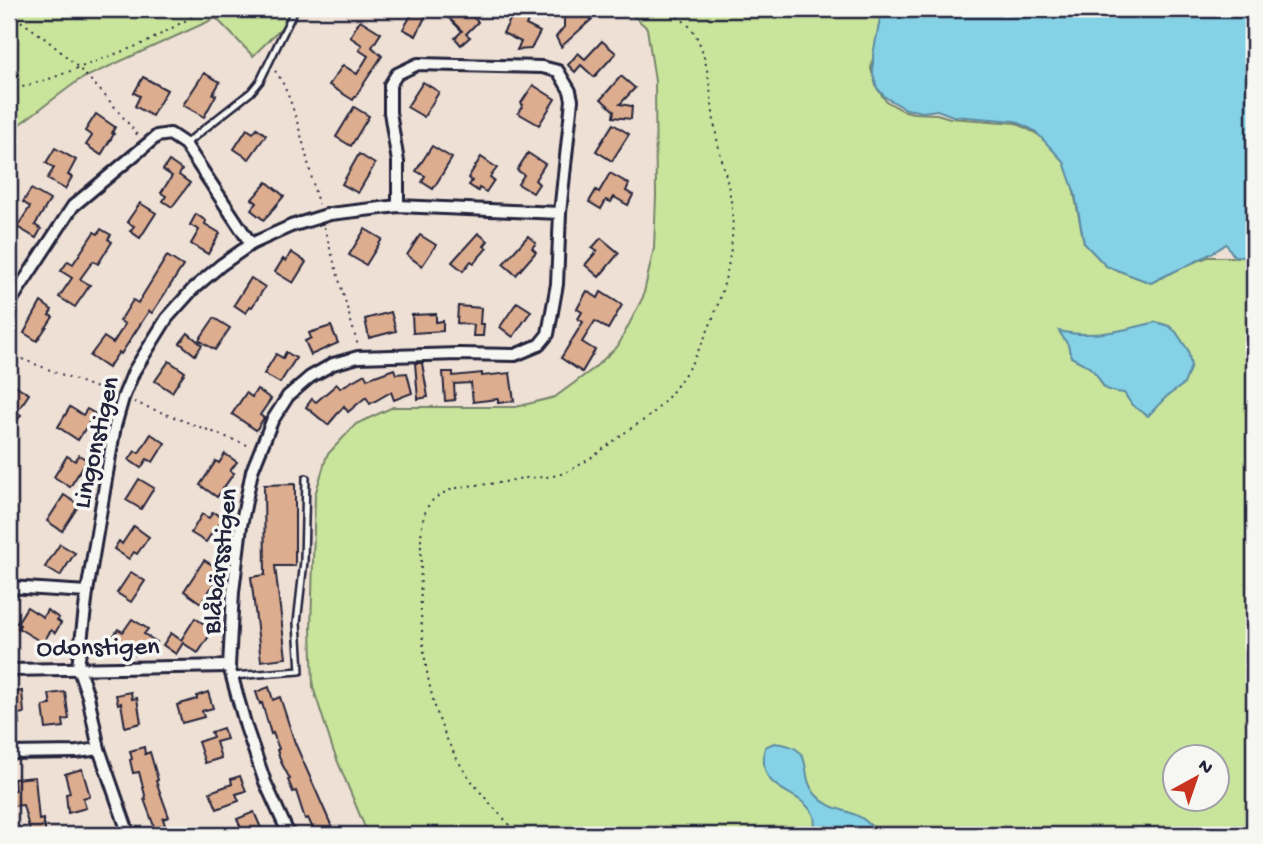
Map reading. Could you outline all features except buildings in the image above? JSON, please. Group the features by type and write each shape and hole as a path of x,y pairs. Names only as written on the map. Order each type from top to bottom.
{"street":[{"name":"Blåbärsstigen","path":"289,835 265,782 230,671 233,592 251,471 272,421 288,396 310,377 333,364 358,357 515,355 538,345 548,334 557,284 560,213 572,100 570,91 558,71 542,66 418,64 397,74 390,85 390,112 398,162 398,206"},
{"path":"9,304 73,205 157,136 170,134 185,144 251,244"},
{"name":"Lingonstigen","path":"129,835 99,749 88,696 78,667 108,464 123,398 134,371 167,318 193,289 251,244 291,226 330,214 398,206 560,213"},
{"path":"9,587 88,592"},
{"name":"Odonstigen","path":"9,670 78,667 230,671"},
{"path":"9,753 99,749"}],"lane":[{"path":"185,144 251,92 260,81 295,9"},
{"path":"230,671 300,671 297,623 304,561 306,478"}],"path":[{"path":"9,91 147,42 206,9"},
{"path":"519,835 485,797 457,758 445,734 432,694 420,602 421,545 425,514 431,501 446,492 520,478 544,478 562,473 592,458 653,413 683,376 705,335 720,301 729,266 731,202 711,109 708,67 691,28 664,9"},
{"path":"9,14 35,31 78,68 103,93 144,146"}],"green space":[{"path":"9,9 300,9 253,56 216,18 79,80 9,132"},
{"path":"626,9 882,9 871,69 877,88 886,101 913,113 1016,123 1041,136 1064,162 1072,182 1084,243 1106,266 1151,283 1208,257 1254,257 1254,835 368,835 333,750 313,687 311,629 315,495 327,455 356,424 393,407 516,407 555,397 593,369 618,346 643,297 654,248 655,81 647,28"}],"water":[{"path":"882,9 1254,9 1254,257 1234,256 1226,244 1151,283 1106,266 1084,243 1075,194 1064,162 1035,131 1015,121 953,116 937,110 923,112 906,109 885,97 877,88 873,74 873,55"},
{"path":"1156,322 1169,326 1176,332 1188,350 1191,366 1184,384 1166,397 1148,416 1132,405 1124,393 1108,390 1090,368 1071,357 1068,345 1059,331 1095,334"},
{"path":"774,743 788,745 802,755 810,787 816,795 831,806 863,819 878,835 814,835 815,819 806,805 772,782 766,774 765,747"}]}
